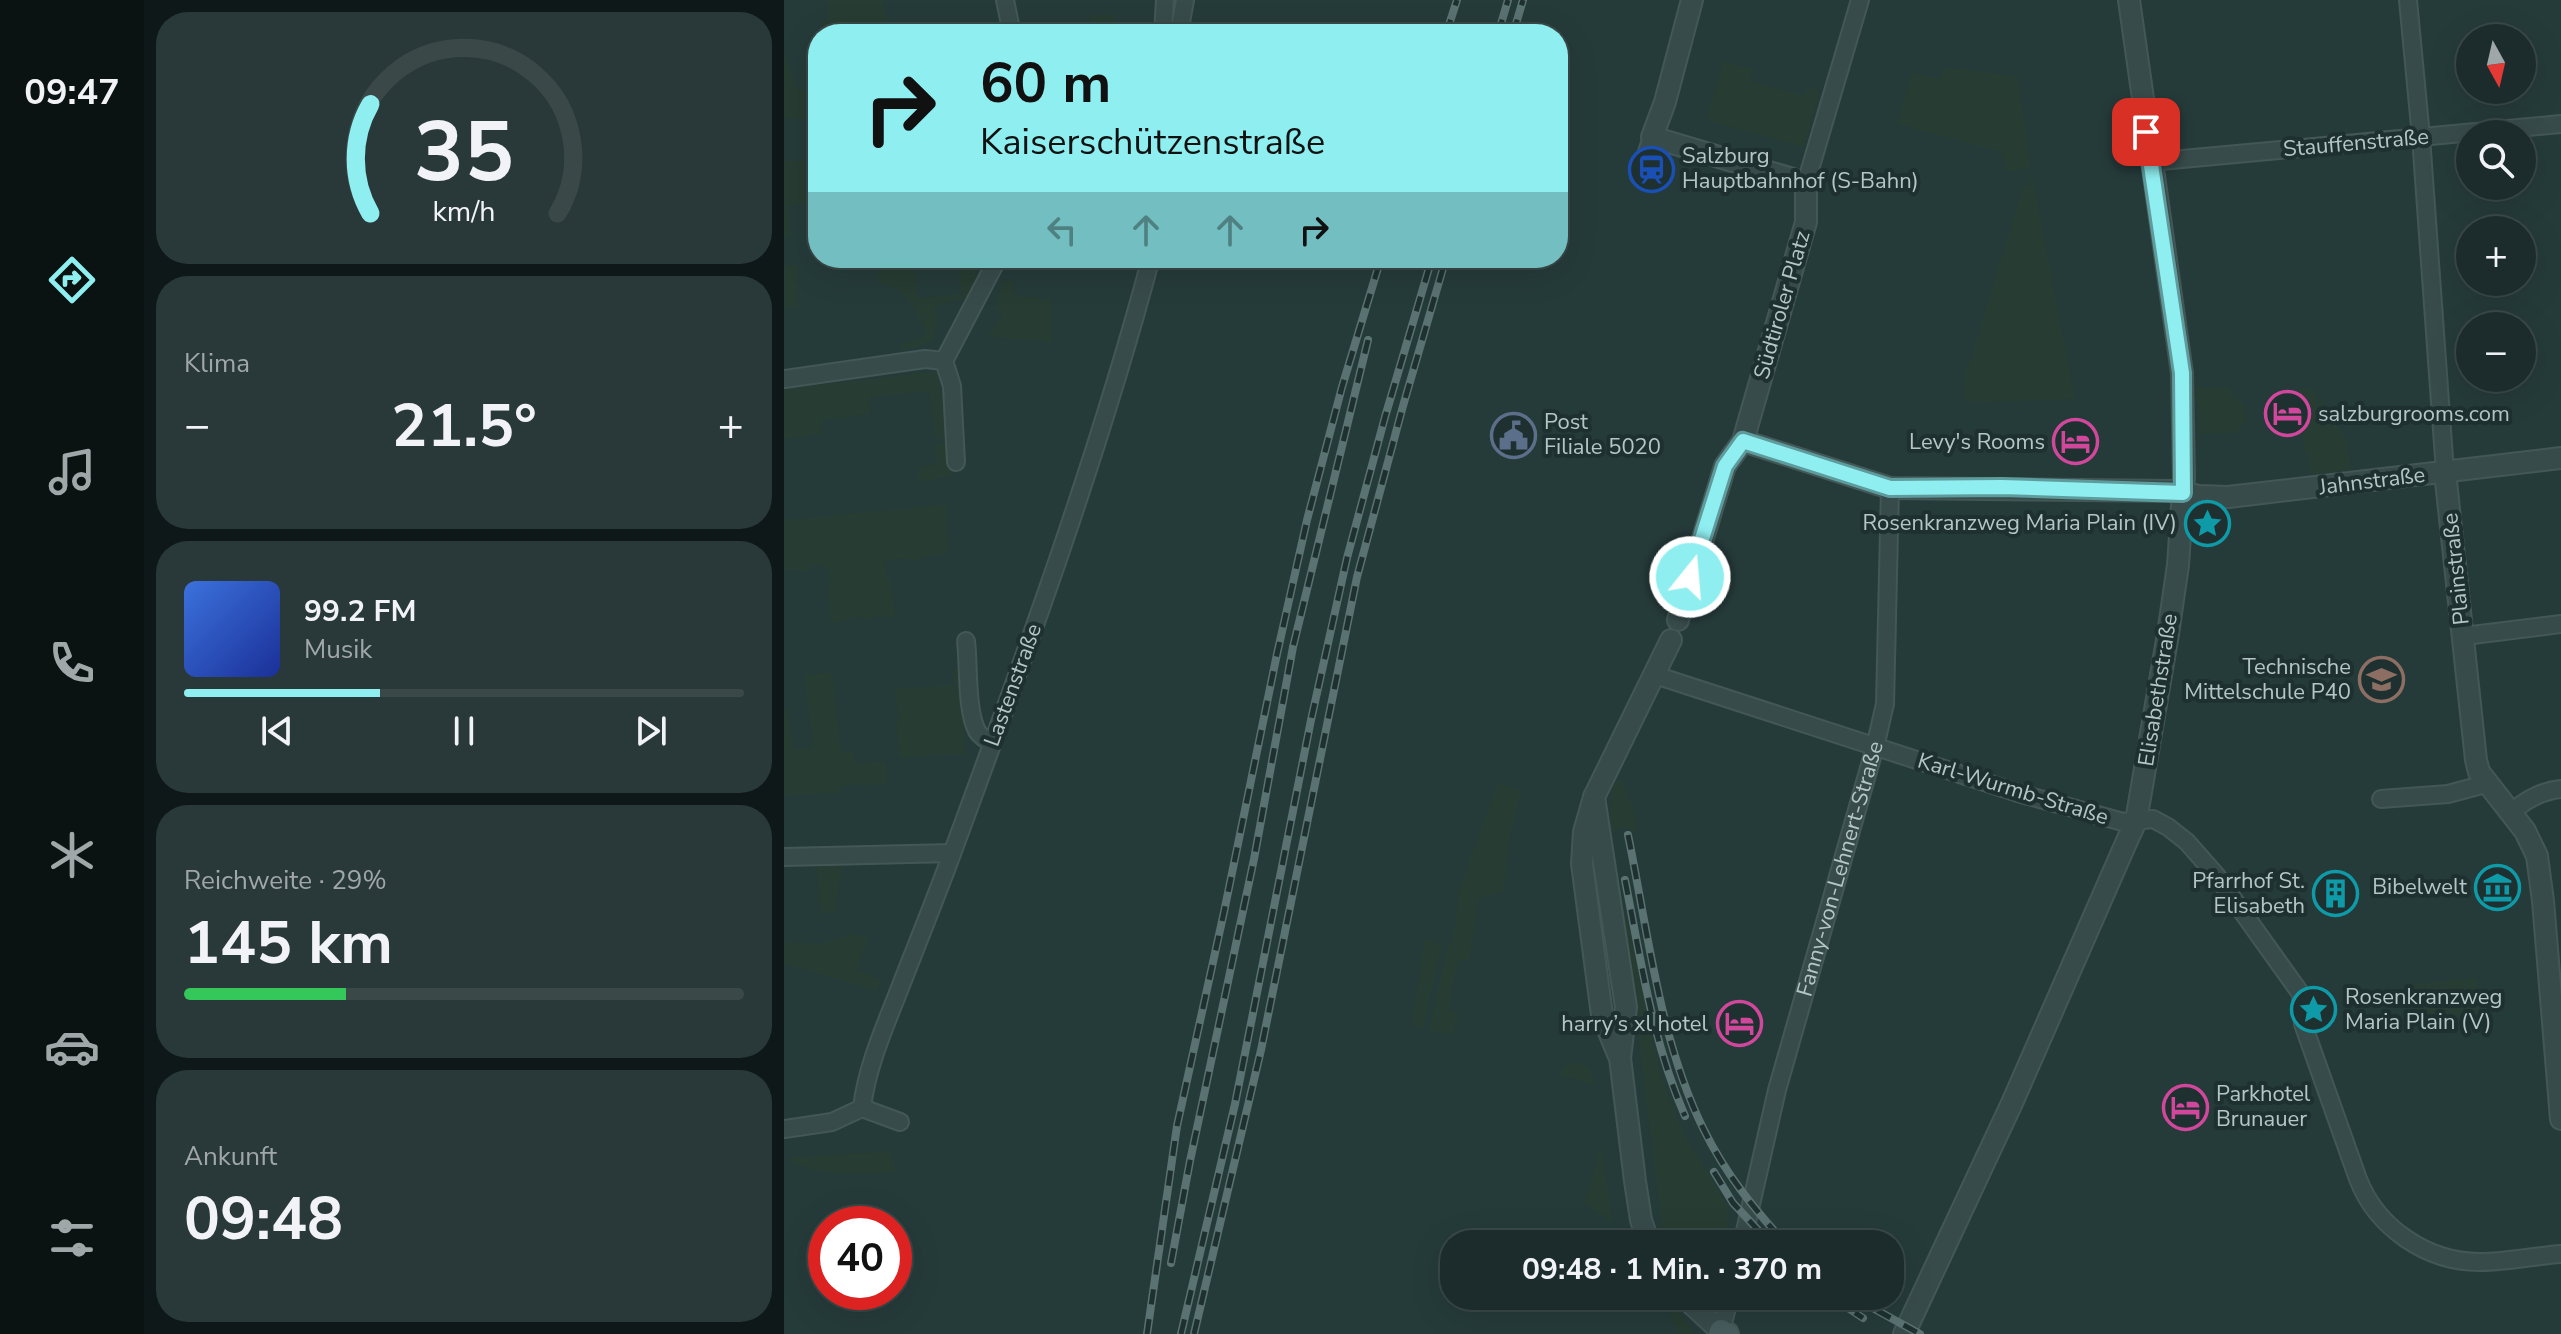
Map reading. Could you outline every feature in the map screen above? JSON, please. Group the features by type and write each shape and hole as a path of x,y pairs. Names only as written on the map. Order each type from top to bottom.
{"street":[{"path":"1005,0 1010,24"},
{"path":"1164,24 1165,0"},
{"path":"1181,24 1185,0"},
{"path":"1639,176 1665,102 1692,0"},
{"path":"1652,137 1806,183 1860,0"},
{"name":"Elisabethstraße","path":"1904,1334 2025,1074 2136,821 2168,634 2178,565 2183,493 2182,373 2129,0"},
{"name":"Plainstraße","path":"2408,0 2445,472 2476,760 2479,772 2525,831 2537,856 2556,1016 2561,1119"},
{"name":"Stauffenstraße","path":"2150,162 2561,124"},
{"name":"Südtiroler Platz","path":"1743,441 1806,222 1806,183"},
{"path":"956,462 952,386 944,361 993,268"},
{"name":"Lastenstraße","path":"862,1108 864,1089 887,1022 952,853 1082,491 1124,359 1148,268"},
{"path":"784,379 925,359 944,361"},
{"path":"1678,620 1725,466 1743,441"},
{"name":"Jahnstraße","path":"1743,441 1890,488 2002,487 2228,497 2561,458"},
{"name":"Fanny-von-Lehnert-Straße","path":"1745,1230 1777,1090 1885,704 1890,488"},
{"path":"2464,636 2561,624"},
{"path":"1644,1230 1620,1058 1626,1007 1594,797 1671,640"},
{"path":"966,641 975,724 978,733 992,744"},
{"name":"Karl-Wurmb-Straße","path":"1655,675 1875,747 2123,822 2153,819 2187,842 2245,913 2301,994 2303,1024 2363,1192 2397,1233 2411,1244 2433,1253 2478,1262 2561,1254"},
{"path":"2381,799 2448,794 2489,783"},
{"path":"2510,813 2526,800 2549,790 2561,789"},
{"path":"784,857 952,853"},
{"path":"784,1129 832,1122 862,1108 900,1122"},
{"path":"1698,1310 1723,1333"},
{"path":"1723,1333 1727,1310"}],"green space":[{"path":"827,0 882,0 889,24 819,24 828,20"},
{"path":"1090,15 1115,15 1115,24 1089,24"},
{"path":"784,51 797,89 808,90 808,120 784,118"},
{"path":"1723,61 1753,69 1750,81 1804,96 1808,86 1820,90 1804,147 1706,120"},
{"path":"1943,67 2018,76 2031,168 2075,399 1973,403 1963,398 1963,383 2023,186 2030,185 2031,169 2005,171 2002,152 1897,124 1912,72 1940,79"},
{"path":"784,161 805,161 808,163 808,205 789,206 791,237 784,237"},
{"path":"784,265 797,265 798,308 784,309"},
{"path":"878,268 914,268 918,298 960,294 964,300 935,306 934,340 914,348 900,348 900,343 912,342 928,334 903,295 889,285 879,283"},
{"path":"958,268 980,268 966,299 960,291"},
{"path":"1002,279 1014,281 1015,295 1052,300 1053,342 988,337 1002,314 995,308"},
{"path":"937,371 951,439 935,439 929,391 869,398 871,414 821,420 822,434 784,439 784,389"},
{"path":"2196,387 2229,387 2232,395 2243,404 2247,423 2239,425 2241,433 2198,434"},
{"path":"2312,387 2348,442 2351,470 2310,475 2307,453 2304,452 2298,389"},
{"path":"948,441 951,477 919,482 917,467 937,464 934,445"},
{"path":"946,504 948,552 934,558 934,555 922,557 922,560 908,561 906,558 885,561 896,617 885,618 884,615 862,621 861,617 831,624 827,586 831,585 829,568 823,569 822,565 810,567 810,571 784,570 784,520"},
{"path":"953,669 961,669 966,754 899,758 896,721 899,719 894,689 954,685"},
{"path":"832,672 841,752 854,752 855,763 886,761 888,784 840,786 840,793 784,796 784,709 788,709 794,750 813,747 804,675"},
{"path":"1618,778 1631,802 1638,830 1635,832 1626,827 1608,833 1611,790"},
{"path":"1498,783 1522,791 1509,840 1504,892 1478,899 1470,960 1458,960 1449,1010 1459,1012 1453,1035 1429,1032 1445,956 1455,929 1459,889"},
{"path":"842,865 835,913 819,913 817,866"},
{"path":"1628,920 1662,1079 1683,1132 1728,1206 1726,1230 1662,1230 1624,921"},
{"path":"851,934 869,938 857,969 881,979 878,991 784,964 784,941 820,944"},
{"path":"1425,938 1442,945 1423,1029 1411,1026"},
{"path":"2477,978 2480,1015 2411,1020 2408,984"},
{"path":"1571,1062 1590,1069 1594,1085 1560,1075 1561,1070"},
{"path":"1601,1145 1613,1221 1611,1222 1584,1203"},
{"path":"893,1151 893,1165 897,1172 825,1172 798,1165 786,1158"},
{"path":"1667,1310 1677,1310 1696,1334 1679,1334"}],"railway":[{"path":"1449,24 1457,0"},
{"path":"1501,24 1508,0"},
{"path":"1516,24 1523,0"},
{"path":"1147,1334 1177,1126 1277,654 1307,520 1378,268"},
{"path":"1181,1334 1235,1104 1311,720 1347,558 1429,268"},
{"path":"1194,1334 1261,1050 1357,577 1443,268"},
{"path":"1171,1263 1254,859 1293,647 1368,340"},
{"path":"1628,835 1657,986 1676,1060 1689,1096 1712,1146 1731,1176 1774,1230"},
{"path":"1625,880 1656,1029 1685,1116"},
{"path":"1714,1172 1733,1203 1758,1230"},
{"path":"1851,1310 1863,1318"},
{"path":"1876,1310 1920,1334"}],"place":[{"name":"Salzburg Hauptbahnhof (S-Bahn)","path":"1651,169"},
{"name":"salzburgrooms.com","path":"2287,414"},
{"name":"Post Filiale 5020","path":"1513,435"},
{"name":"Levy's Rooms","path":"2076,442"},
{"name":"Rosenkranzweg Maria Plain (IV)","path":"2208,523"},
{"name":"Technische Mittelschule P40","path":"2382,680"},
{"name":"Bibelwelt","path":"2498,887"},
{"name":"Pfarrhof St. Elisabeth","path":"2336,894"},
{"name":"Rosenkranzweg Maria Plain (V)","path":"2314,1010"},
{"name":"harry’s xl hotel","path":"1739,1024"},
{"name":"Parkhotel Brunauer","path":"2185,1107"}],"route":[{"path":"1690,577 1725,466 1743,441 1890,488 2002,487 2183,493 2182,373 2146,132"}]}
